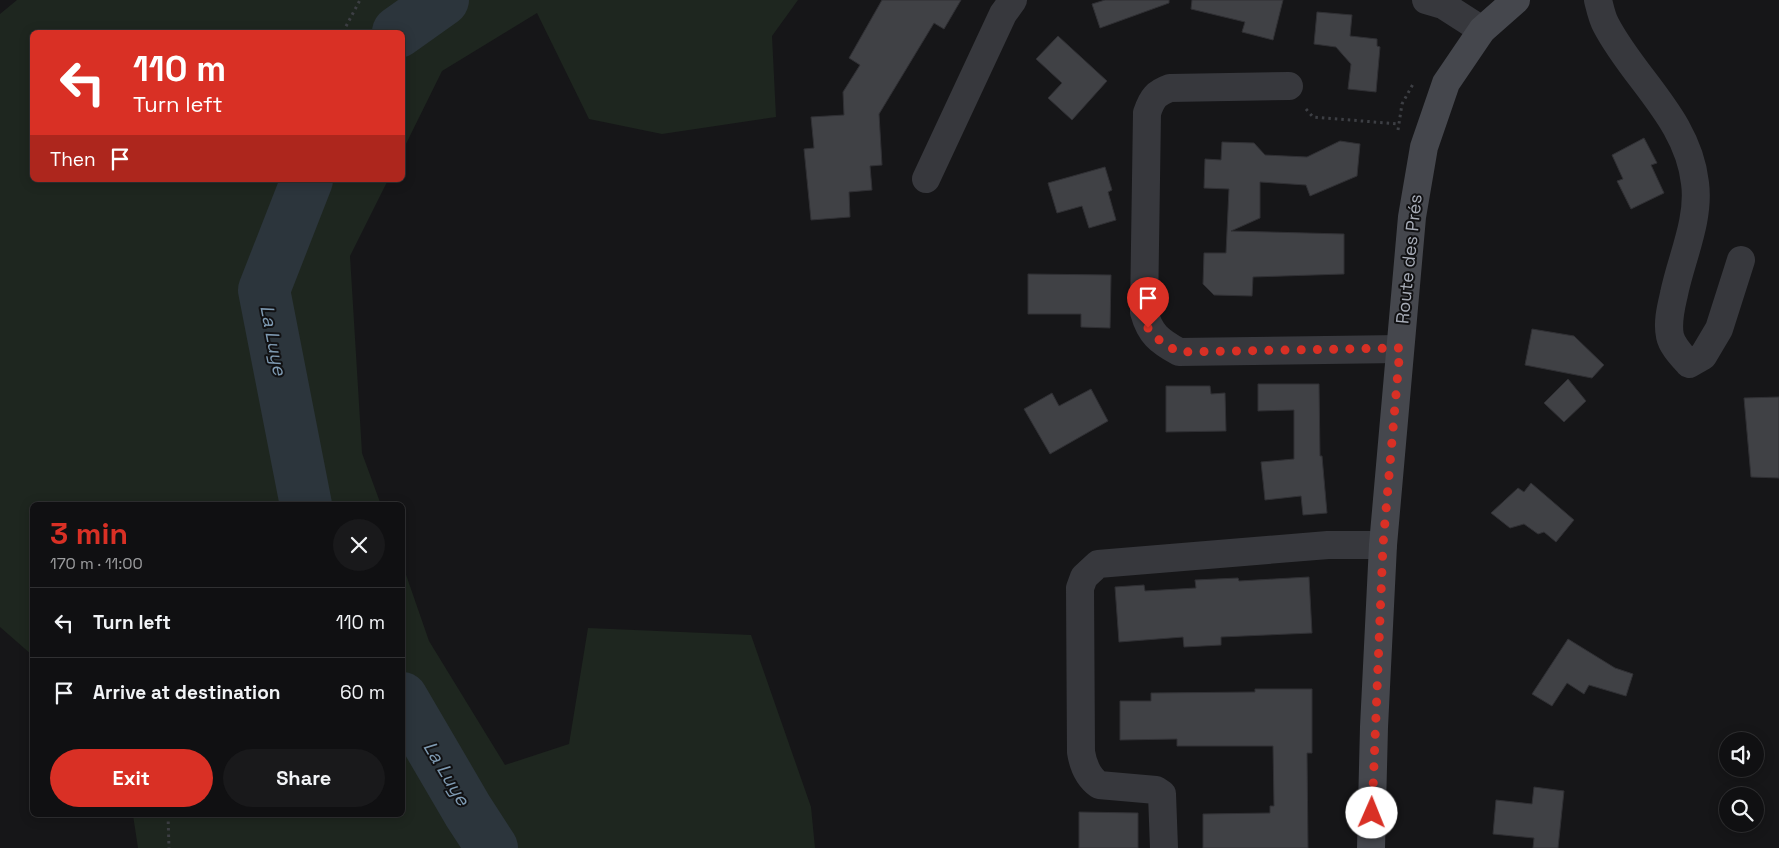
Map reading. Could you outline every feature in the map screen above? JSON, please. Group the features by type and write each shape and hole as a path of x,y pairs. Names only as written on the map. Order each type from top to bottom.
{"street":[{"path":"926,179 1003,14 1013,0"},
{"path":"1426,0 1443,5 1482,30"},
{"name":"Route des Prés","path":"1371,848 1374,727 1383,545 1412,217 1424,147 1446,82 1482,30 1516,0"},
{"path":"1598,0 1605,24 1675,123 1690,155 1696,184 1693,220 1680,265 1670,313 1670,337 1679,353 1689,364 1703,356 1719,329 1741,260"},
{"path":"1289,86 1170,88 1160,91 1152,99 1147,112 1144,312 1148,328 1162,343 1179,352 1400,348"},
{"path":"1164,848 1162,794 1156,790 1099,785 1093,780 1083,764 1081,752 1080,588 1084,577 1098,564 1328,545 1383,545"}],"path":[{"path":"344,30 360,0"},
{"path":"1289,86 1313,117 1399,124"},
{"path":"168,817 169,848"}],"shaded area":[{"path":"17,0 798,0 772,36 776,117 662,134 589,119 537,13 442,71 405,146 405,30 30,30 30,182 387,182 350,256 362,453 380,502 30,502 30,653 0,627 0,14"},
{"path":"405,572 429,641 505,765 569,744 588,628 751,635 811,807 815,848 138,848 133,817 405,817"}],"building":[{"path":"882,0 961,0 944,29 934,23 879,114 882,165 870,166 872,190 849,192 850,217 811,220 804,149 814,148 811,117 844,115 843,92 860,65 849,58"},
{"path":"1105,0 1169,0 1169,3 1100,28 1092,4"},
{"path":"1192,0 1283,0 1273,40 1242,32 1245,22 1191,9"},
{"path":"1317,12 1352,15 1350,36 1377,39 1377,46 1380,47 1376,92 1348,89 1351,64 1336,47 1314,44"},
{"path":"1058,36 1107,81 1072,120 1048,98 1062,83 1036,59"},
{"path":"1644,138 1657,163 1651,165 1664,193 1631,209 1617,181 1623,179 1612,155"},
{"path":"1340,141 1360,144 1357,176 1310,196 1306,185 1260,182 1260,218 1231,231 1344,234 1344,274 1253,277 1252,296 1214,295 1203,284 1204,253 1226,253 1229,189 1204,188 1205,159 1221,160 1222,142 1254,143 1265,155 1307,157"},
{"path":"1105,167 1112,190 1108,192 1116,220 1089,228 1082,206 1057,213 1048,183"},
{"path":"1028,274 1111,275 1110,328 1081,327 1081,314 1028,314"},
{"path":"1532,329 1574,336 1604,365 1592,378 1525,365"},
{"path":"1568,379 1586,401 1564,422 1544,403"},
{"path":"1258,384 1319,384 1320,456 1322,456 1327,513 1303,515 1301,496 1265,500 1261,462 1294,459 1294,410 1258,411"},
{"path":"1166,386 1210,386 1211,394 1225,393 1226,431 1166,432"},
{"path":"1091,389 1108,421 1050,454 1024,409 1052,393 1059,406"},
{"path":"1779,397 1779,478 1751,477 1744,398"},
{"path":"1531,483 1574,520 1556,542 1544,532 1538,534 1524,524 1510,528 1491,513 1518,488 1524,492"},
{"path":"1309,577 1312,633 1221,637 1221,645 1184,647 1183,637 1119,642 1115,587 1144,585 1145,591 1196,588 1195,580 1238,578 1239,581"},
{"path":"1568,639 1615,668 1633,674 1626,696 1589,685 1584,694 1567,683 1552,706 1532,694"},
{"path":"1255,689 1312,689 1312,753 1307,753 1308,848 1203,848 1203,814 1270,813 1270,806 1274,806 1273,746 1177,746 1177,739 1120,740 1120,701 1151,701 1151,693 1255,692"},
{"path":"1534,787 1564,791 1558,848 1533,848 1534,838 1493,834 1496,800 1532,804"},
{"path":"1079,812 1138,813 1138,848 1079,848"}],"waterway":[{"name":"La Luye","path":"401,30 443,0"},
{"name":"La Luye","path":"305,502 264,290 306,182"},
{"name":"La Luye","path":"405,703 468,811 492,848"}],"route":[{"path":"1148,328 1162,343 1179,352 1400,348 1383,545 1374,727 1372,813"}]}
